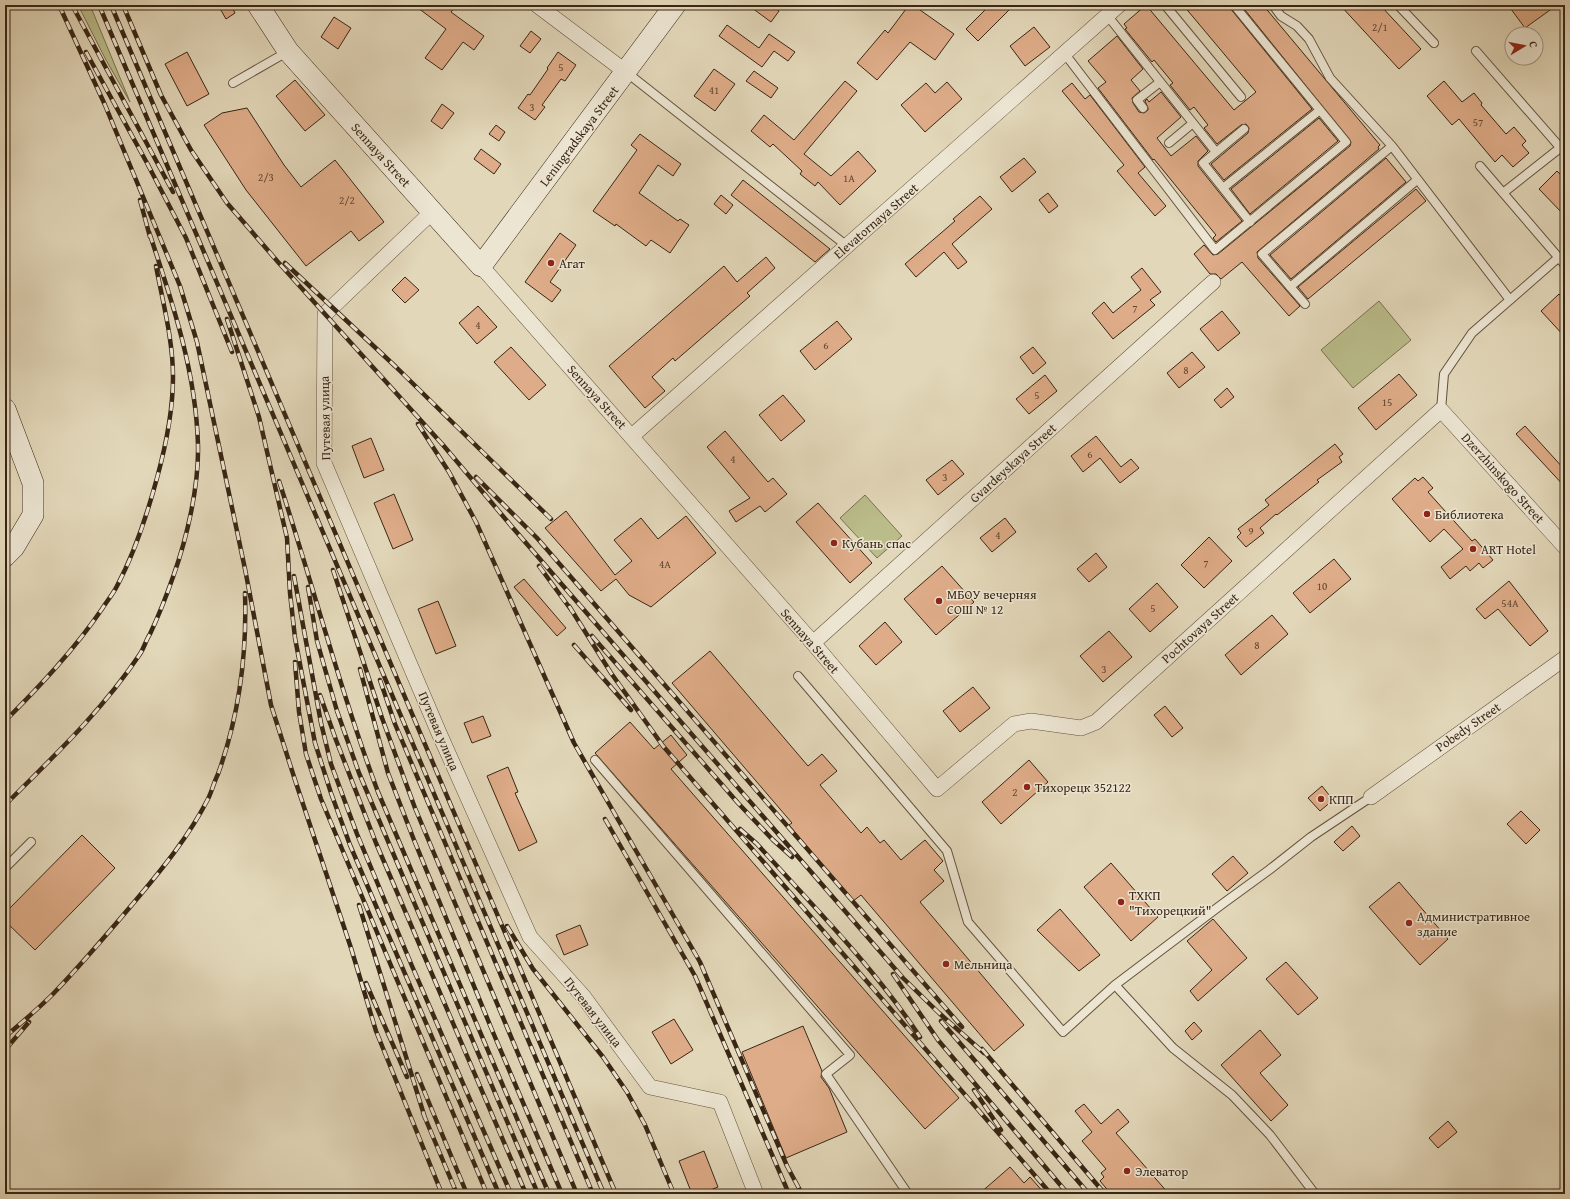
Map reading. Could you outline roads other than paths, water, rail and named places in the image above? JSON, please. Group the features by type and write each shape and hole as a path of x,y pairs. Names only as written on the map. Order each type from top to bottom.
{"street":[{"name":"Sennaya Street","path":"258,5 288,51 632,436 813,643 936,789"},
{"path":"537,5 626,72"},
{"name":"Leningradskaya Street","path":"481,266 675,5"},
{"name":"Elevatornaya Street","path":"632,436 1120,5"},
{"name":"Путевая улица","path":"432,212 325,314 324,463 439,734 530,937 583,996 650,1087 720,1102 756,1194"},
{"name":"Gvardeyskaya Street","path":"813,643 1212,282"},
{"path":"5,409 10,438 33,483 33,515 14,547 5,556"},
{"name":"Dzerzhinskogo Street","path":"1441,410 1565,547"},
{"name":"Pochtovaya Street","path":"936,789 1014,724 1031,721 1081,728 1096,722 1441,410"},
{"name":"Pobedy Street","path":"1371,797 1565,658"}],"lane":[{"path":"1165,5 1241,97"},
{"path":"1065,54 1215,250 1346,142 1234,5"},
{"path":"1273,5 1281,16 1297,26 1309,39 1330,78 1392,146 1510,300"},
{"path":"1398,5 1434,43"},
{"path":"1107,15 1216,152"},
{"path":"233,83 288,51"},
{"path":"1476,51 1562,150 1504,193"},
{"path":"626,72 847,246"},
{"path":"1143,108 1137,100 1160,82"},
{"path":"1223,188 1320,110"},
{"path":"1169,143 1193,123"},
{"path":"1244,129 1203,163 1250,222"},
{"path":"1305,304 1262,254 1392,146"},
{"path":"1480,166 1565,265"},
{"path":"1290,287 1417,180"},
{"path":"1441,410 1444,374 1472,333 1559,257"},
{"path":"798,676 947,851 968,922 1063,1032 1116,985 1311,837 1371,797"},
{"path":"595,760 850,1055 826,1074 908,1194"},
{"path":"5,868 31,842"},
{"path":"1116,985 1173,1048 1232,1095 1270,1135 1316,1194"}],"railway":[{"path":"59,5 105,105 180,286 197,342 245,569 271,705 351,948 376,1031 442,1194"},
{"path":"72,5 173,192"},
{"path":"99,5 604,1194"},
{"path":"111,5 616,1194"},
{"path":"123,5 161,95 191,150 227,203 278,262 443,445 513,528 903,978 939,1013 984,1053"},
{"path":"86,52 186,238 232,352"},
{"path":"140,200 150,237"},
{"path":"5,805 59,751 110,695 140,654 165,599 183,546 191,512 198,461 196,417 188,363 174,310 149,232"},
{"path":"285,263 396,367 551,519"},
{"path":"5,721 56,667 80,639 102,609 123,573 135,547 145,519 166,441 173,390 173,363 156,266"},
{"path":"227,319 259,417 287,538 290,593 295,638 315,743 350,845 499,1194"},
{"path":"418,424 449,472 476,522 574,743 700,962 787,1166 802,1194"},
{"path":"476,477 537,538 962,1027"},
{"path":"279,481 351,715 378,792 549,1194"},
{"path":"539,566 572,611"},
{"path":"333,570 382,718 415,808 577,1194"},
{"path":"294,576 321,723 331,764 357,834 412,966 511,1194"},
{"path":"308,587 317,641 337,711 359,773 538,1194"},
{"path":"5,1037 52,995 116,924 156,876 201,813 218,774 236,707 245,639 245,593"},
{"path":"569,606 611,673 663,746 1051,1194"},
{"path":"592,636 738,803 773,840 792,857"},
{"path":"574,645 631,710"},
{"path":"295,662 299,712 306,754 321,799 487,1194"},
{"path":"360,669 388,773 492,1030 562,1194"},
{"path":"380,680 395,724 593,1194"},
{"path":"320,695 376,843 526,1194"},
{"path":"605,819 695,976 789,1194"},
{"path":"740,829 757,844 863,962 883,986 920,1037"},
{"path":"359,905 425,1118"},
{"path":"507,926 533,969 603,1057 627,1092 645,1125 674,1194"},
{"path":"893,974 938,1040 1068,1194"},
{"path":"366,983 407,1077"},
{"path":"941,1021 1089,1194"},
{"path":"5,1050 29,1022"},
{"path":"982,1049 1105,1194"},
{"path":"417,1074 467,1194"},
{"path":"974,1090 1001,1130"},
{"path":"423,1113 457,1194"}],"place":[{"name":"Агат","path":"551,263"},
{"name":"Библиотека","path":"1427,514"},
{"name":"Кубань спас","path":"834,543"},
{"name":"ART Hotel","path":"1473,549"},
{"name":"МБОУ вечерняя СОШ № 12","path":"939,601"},
{"name":"Тихорецк 352122","path":"1027,787"},
{"name":"КПП","path":"1321,799"},
{"name":"ТХКП \"Тихорецкий\"","path":"1121,902"},
{"name":"Административное здание","path":"1409,923"},
{"name":"Мельница","path":"946,964"},
{"name":"Элеватор","path":"1127,1171"}]}
